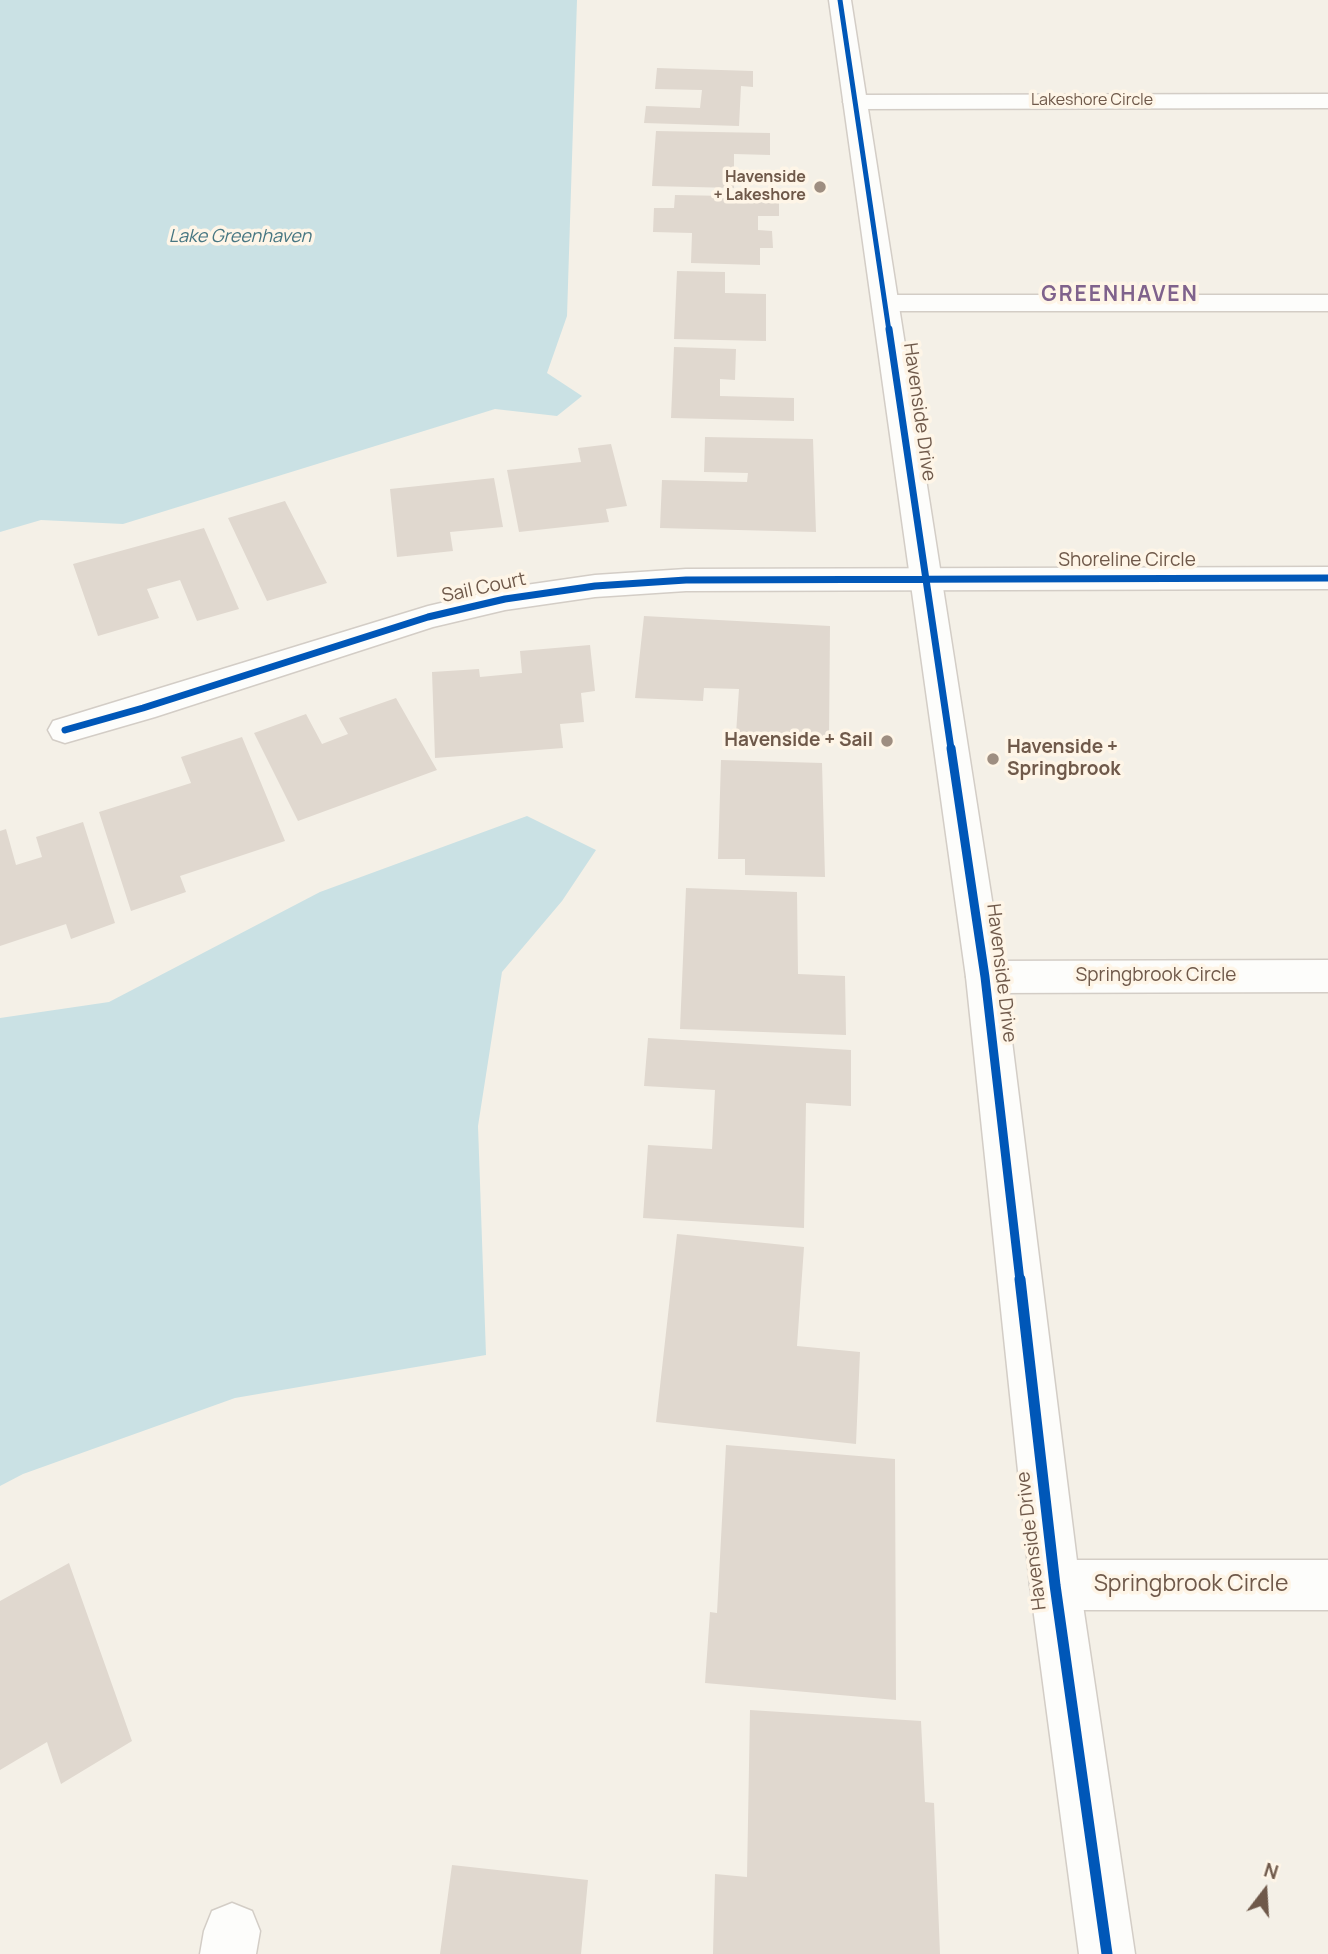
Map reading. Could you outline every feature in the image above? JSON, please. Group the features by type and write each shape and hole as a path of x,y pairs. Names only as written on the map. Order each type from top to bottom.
{"street":[{"name":"Havenside Drive","path":"840,0 985,977 1055,1585 1107,1954"},
{"name":"Lakeshore Circle","path":"855,102 1328,101"},
{"path":"885,303 1328,303"},
{"name":"Shoreline Circle","path":"926,579 1328,578"},
{"name":"Sail Court","path":"65,730 143,708 428,617 505,599 595,586 686,580 926,579"},
{"name":"Springbrook Circle","path":"985,977 1328,976"},
{"name":"Springbrook Circle","path":"1055,1585 1328,1586"}],"water":[{"name":"Lake Greenhaven","path":"0,0 577,0 567,316 547,373 582,396 557,416 495,409 123,524 41,520 0,532"},
{"path":"527,816 596,850 562,901 502,972 478,1126 486,1355 235,1398 23,1474 0,1486 0,1018 109,1002 320,892"}],"building":[{"path":"657,68 753,71 753,87 741,86 739,126 644,123 646,106 700,108 702,90 655,89"},
{"path":"656,131 770,133 770,155 734,154 734,188 652,186"},
{"path":"675,195 779,197 779,216 758,216 758,230 772,231 773,248 760,248 760,265 691,263 692,233 653,232 654,208 674,208"},
{"path":"677,271 725,272 725,293 766,294 766,341 674,339"},
{"path":"674,347 736,349 735,380 720,379 720,396 794,398 794,421 671,418"},
{"path":"705,437 813,439 816,532 660,528 662,480 747,482 748,473 704,472"},
{"path":"611,444 627,506 606,509 609,522 519,532 507,470 581,462 578,448"},
{"path":"494,478 503,527 450,532 453,551 397,557 390,489"},
{"path":"285,501 327,583 267,601 228,518"},
{"path":"204,528 239,609 197,621 180,580 147,589 159,618 98,636 73,564"},
{"path":"644,616 830,626 829,738 736,734 739,689 704,688 703,701 635,698"},
{"path":"590,645 595,691 581,693 584,722 560,724 563,748 435,758 432,672 479,669 480,677 522,673 520,651"},
{"path":"396,698 437,770 298,821 254,733 306,714 322,744 348,734 339,718"},
{"path":"242,737 285,841 180,876 186,892 131,911 99,812 191,783 181,757"},
{"path":"721,760 822,763 825,877 745,875 745,859 718,859"},
{"path":"83,822 115,923 71,939 66,924 0,946 0,831 6,829 16,865 42,857 36,837"},
{"path":"686,888 797,892 798,974 845,976 846,1035 680,1029"},
{"path":"648,1038 851,1050 851,1106 806,1103 804,1228 643,1218 648,1145 712,1149 715,1090 644,1086"},
{"path":"677,1234 804,1247 797,1346 860,1352 856,1444 656,1422"},
{"path":"726,1445 895,1459 896,1700 705,1683 710,1612 717,1613"},
{"path":"69,1563 132,1741 61,1784 47,1742 0,1770 0,1601"},
{"path":"750,1710 921,1721 925,1802 934,1803 940,1954 713,1954 715,1874 747,1877"},
{"path":"452,1865 588,1880 581,1954 440,1954"}],"cycle path":[{"path":"840,0 985,977 1055,1585 1107,1954"},
{"path":"65,730 143,708 428,617 505,599 595,586 686,580 1328,578"}],"place":[{"name":"Havenside + Lakeshore","path":"820,187"},
{"name":"Havenside + Sail","path":"887,741"},
{"name":"Havenside + Springbrook","path":"993,759"}],"district":[{"name":"GREENHAVEN","path":"1120,295"}]}
